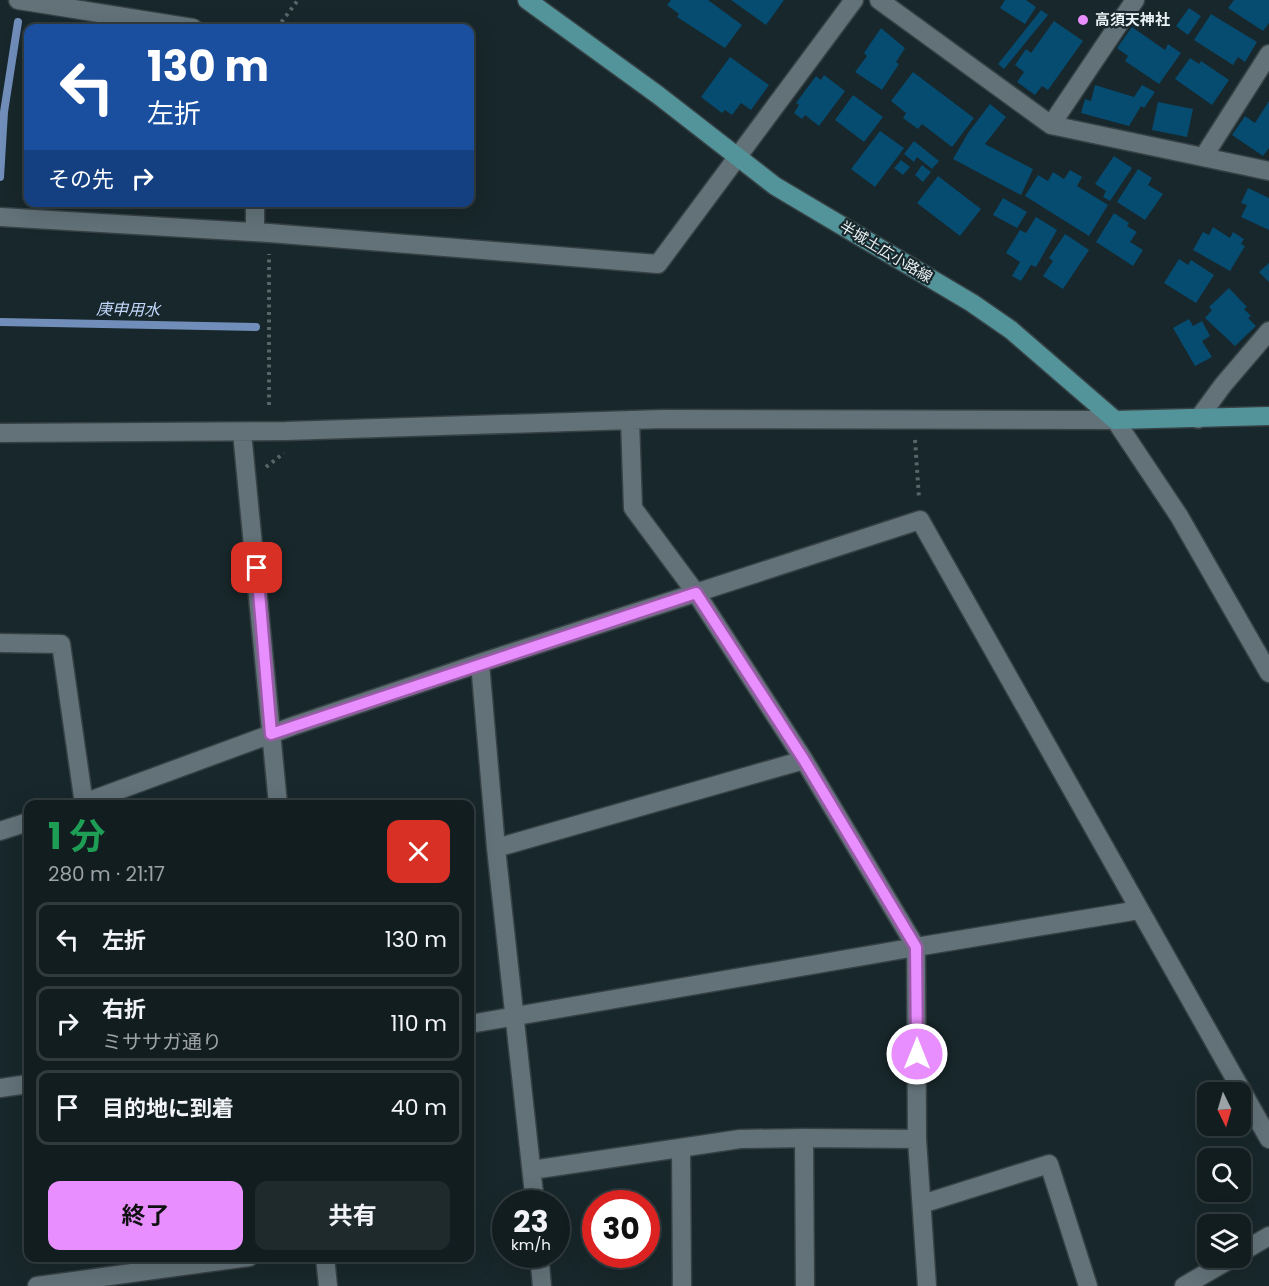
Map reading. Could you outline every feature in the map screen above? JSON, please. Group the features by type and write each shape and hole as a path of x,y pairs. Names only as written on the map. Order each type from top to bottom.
{"main road":[{"name":"半城土広小路線","path":"527,0 775,186 972,303 1011,330 1114,420"},
{"path":"1114,420 1269,416"}],"street":[{"path":"18,0 168,24"},
{"path":"0,217 262,232 658,264 854,0"},
{"path":"879,0 1051,125 1269,171"},
{"path":"1051,125 1135,0"},
{"path":"1204,156 1269,54"},
{"path":"256,207 262,232"},
{"path":"1198,419 1223,385 1269,331"},
{"path":"0,433 242,432 630,420 1114,420 1179,516 1269,673"},
{"path":"630,420 633,508 696,593 804,760 916,947 917,1139 927,1286"},
{"path":"242,432 278,800"},
{"path":"94,800 271,734 480,663 920,520 1269,1139"},
{"path":"0,643 61,644 82,800"},
{"path":"480,663 496,848 534,1190"},
{"path":"496,848 804,760"},
{"path":"0,831 24,823"},
{"path":"474,1023 1139,910"},
{"path":"0,1088 24,1085"},
{"path":"804,1138 806,1286"},
{"path":"532,1170 740,1139 917,1139"},
{"path":"681,1148 682,1286"},
{"path":"922,1204 1049,1164 1088,1286"},
{"path":"1251,1247 1269,1236"},
{"path":"36,1286 212,1262"},
{"path":"326,1262 328,1286"},
{"path":"540,1268 542,1286"},
{"path":"1184,1286 1214,1268"}],"path":[{"path":"280,24 298,0"},
{"path":"262,232 268,405"},
{"path":"914,420 920,520"}],"building":[{"path":"671,0 708,0 742,25 725,48 677,17 679,14 667,5"},
{"path":"731,0 784,0 766,25"},
{"path":"1005,0 1026,0 1036,7 1025,24 1000,8"},
{"path":"1234,0 1269,0 1269,23 1263,31 1228,8"},
{"path":"1189,8 1201,16 1188,35 1176,26"},
{"path":"1041,10 1048,15 1004,69 998,64"},
{"path":"1211,14 1257,42 1245,62 1238,57 1233,65 1194,40"},
{"path":"1054,21 1083,41 1048,90 1042,86 1035,95 1017,82 1024,72 1015,65 1026,49 1031,53"},
{"path":"1132,27 1165,50 1168,44 1181,53 1159,84 1125,61 1128,56 1117,48"},
{"path":"881,28 905,48 896,62 899,64 882,90 855,72 867,56 864,53"},
{"path":"730,57 769,85 751,110 741,103 732,115 725,110 722,113 701,97"},
{"path":"1190,58 1199,64 1201,61 1229,80 1212,105 1175,79"},
{"path":"913,72 974,118 952,147 922,124 918,129 903,118 906,113 891,101"},
{"path":"824,75 845,91 819,126 805,115 802,119 794,113 799,105 796,103 816,76 821,80"},
{"path":"1095,85 1134,97 1142,85 1155,92 1144,108 1141,106 1129,126 1081,113 1085,99 1091,101"},
{"path":"853,95 883,117 864,142 835,120"},
{"path":"1269,101 1269,148 1263,156 1232,135 1245,116 1255,123"},
{"path":"1158,102 1193,109 1187,137 1152,130"},
{"path":"990,104 1006,117 985,144 1033,169 1021,195 953,159 968,133"},
{"path":"880,131 904,148 875,187 851,169"},
{"path":"914,141 939,161 932,169 917,157 914,162 904,154"},
{"path":"1114,156 1132,168 1110,201 1103,197 1106,191 1095,184"},
{"path":"901,160 910,167 903,175 894,168"},
{"path":"922,165 931,172 923,182 915,175"},
{"path":"1138,169 1152,178 1148,185 1163,194 1145,220 1117,202"},
{"path":"1070,170 1082,177 1077,186 1108,205 1089,236 1025,196 1038,175 1048,181 1053,172 1064,179"},
{"path":"938,176 981,209 960,236 917,203"},
{"path":"1248,188 1269,198 1269,230 1241,217 1247,205 1241,203"},
{"path":"1003,198 1027,212 1017,228 993,215"},
{"path":"1114,213 1129,223 1127,226 1137,232 1130,242 1143,250 1133,266 1096,242"},
{"path":"1036,217 1057,230 1036,267 1031,265 1021,281 1012,276 1020,262 1006,253 1020,230 1026,233"},
{"path":"1213,227 1230,238 1233,232 1244,239 1241,244 1245,246 1230,271 1193,250 1203,232 1209,235"},
{"path":"1065,234 1089,250 1063,289 1043,276 1053,261 1049,258"},
{"path":"1179,259 1188,265 1191,260 1214,275 1196,303 1164,283"},
{"path":"1269,263 1269,282 1259,272"},
{"path":"1229,288 1247,307 1244,309 1251,316 1248,318 1256,326 1235,346 1205,318 1212,310 1209,307"},
{"path":"1189,319 1193,326 1202,321 1210,336 1202,341 1212,357 1195,366 1173,328"}],"waterway":[{"name":"庚申用水","path":"0,177 4,112 18,22"},
{"name":"庚申用水","path":"0,322 256,327"}],"place":[{"name":"高須天神社","path":"1083,20"}],"route":[{"path":"257,568 271,734 696,593 804,760 916,947 917,1054"}]}
